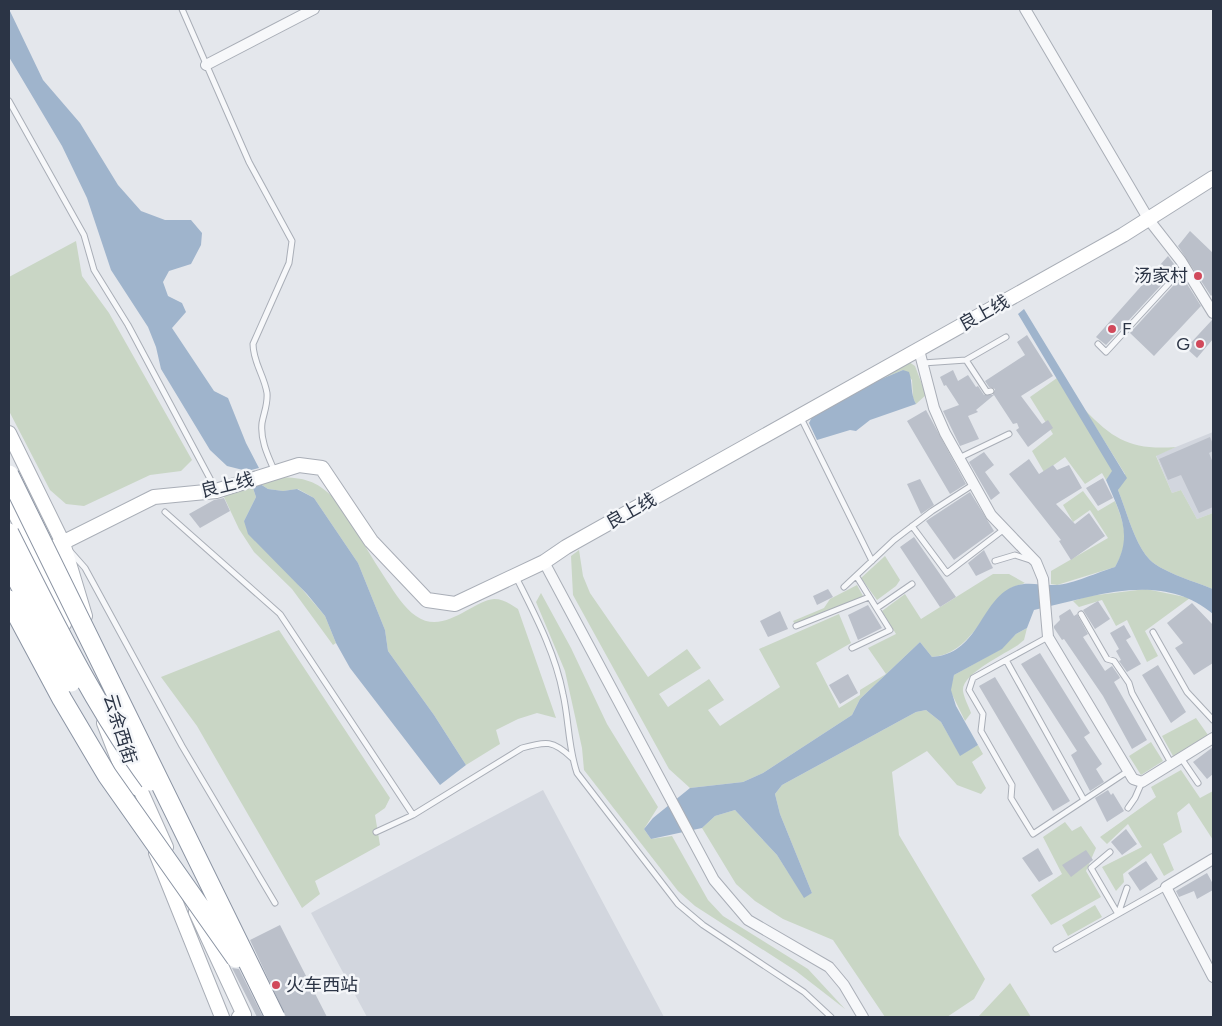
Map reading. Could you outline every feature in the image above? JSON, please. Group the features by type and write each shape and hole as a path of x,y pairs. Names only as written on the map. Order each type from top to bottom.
{"highway":[{"path":"9,475 275,1017"},
{"path":"9,533 84,681 123,744 175,814"},
{"path":"9,564 69,679 132,778"},
{"path":"9,600 62,699 107,775 265,998"}],"street":[{"path":"206,65 314,9"},
{"path":"1025,9 1149,220 1184,266 1213,312"},
{"name":"良上线","path":"9,570 154,497 216,491 299,465 322,468 371,541 427,600 455,604 544,562 566,547 800,416 920,356 1149,220 1213,178"},
{"path":"920,356 934,408 991,516 1036,562 1043,579 1044,612 1048,637 1133,779 1142,782 1213,738"},
{"name":"云余西街","path":"9,433 63,543 132,778 244,1015 239,1017"},
{"name":"云余西街","path":"9,502 36,556 222,1017"},
{"path":"544,562 714,880 748,920 829,967 844,985 863,1017"},
{"path":"1213,859 1166,887 1213,977"}],"lane":[{"path":"182,9 249,162 292,241 289,263 253,344 253,355 267,390 268,404 262,422 261,434 275,472"},
{"path":"9,100 84,235 94,270 128,326 216,491"},
{"path":"1098,344 1106,352 1184,266"},
{"path":"920,356 966,360 1006,337"},
{"path":"966,360 986,392 991,391"},
{"path":"800,416 872,561"},
{"path":"959,458 1008,434"},
{"path":"844,587 912,526 974,484"},
{"path":"165,512 280,614 413,815"},
{"path":"912,526 948,573 1003,530"},
{"path":"63,543 85,568 182,746 275,903"},
{"path":"995,561 1014,555 1036,562"},
{"path":"516,576 551,651 563,693 572,758 577,773 678,904 703,925 804,992 831,1017"},
{"path":"852,648 890,630 857,577"},
{"path":"876,608 912,584"},
{"path":"796,626 869,597"},
{"path":"1081,614 1107,659 1114,661 1129,683 1132,693 1172,764"},
{"path":"1153,632 1187,692 1213,720"},
{"path":"1048,637 973,678 969,690 983,714 981,732 1012,785 1011,798 1033,834 1128,771"},
{"path":"1006,660 1084,800"},
{"path":"376,832 413,815 522,748 540,742 558,744 572,758"},
{"path":"1182,758 1198,783"},
{"path":"1128,808 1142,782"},
{"path":"1110,852 1091,868 1118,914"},
{"path":"1056,949 1166,887"},
{"path":"1118,914 1127,888"}],"shaded area":[{"path":"1213,432 1213,513 1197,519 1181,490 1172,493 1156,455"},
{"path":"543,790 664,1017 367,1017 311,913"}],"green space":[{"path":"76,241 82,276 109,313 192,460 181,471 150,475 84,506 66,504 50,490 9,411 9,277"},
{"path":"909,362 915,366 926,395 916,404 913,398 912,380 903,370 879,380"},
{"path":"1057,378 1113,471 1106,480 1102,473 1085,484 1065,457 1044,472 1032,451 1053,434 1030,397"},
{"path":"1085,410 1115,436 1125,441 1147,447 1176,447 1156,456 1172,493 1181,490 1197,519 1213,513 1213,589 1163,569 1144,553 1135,536 1118,490 1125,474"},
{"path":"279,477 309,481 321,487 334,498 380,571 408,609 416,616 427,621 447,620 494,599 504,601 518,609 556,718 537,713 518,719 496,730 500,744 466,765 434,715 388,651 385,630 358,563 314,498 298,489 283,491 268,489 257,482"},
{"path":"252,485 256,497 244,521 325,616 336,643 333,645 292,589 254,552 239,529 223,495"},
{"path":"1083,491 1098,511 1115,501 1123,526 1123,550 1115,567 1057,585 1051,584 1051,571 1108,538 1090,510 1073,522 1063,505"},
{"path":"579,550 583,576 590,593 648,677 687,649 701,668 659,694 668,707 709,679 724,700 708,710 720,726 780,687 759,649 839,614 851,643 816,663 839,708 860,695 860,690 886,674 868,648 896,634 882,611 905,594 921,619 993,574 1009,574 1025,583 1008,590 990,609 974,631 957,648 945,654 932,657 920,642 860,699 852,715 763,773 743,782 690,788 669,769 573,595 571,556"},
{"path":"885,556 900,580 896,586 877,600 861,578"},
{"path":"857,585 863,596 796,626 793,621 824,608 830,599"},
{"path":"1146,589 1190,598 1145,631 1158,656 1147,662 1127,620 1116,626 1102,600 1079,607 1073,601 1089,596"},
{"path":"541,593 571,648 607,724 658,807 644,829 651,839 672,836 708,900 723,916 808,969 845,1009 796,971 695,906 678,891 584,770 582,748 565,671 536,602"},
{"path":"1027,628 1024,640 976,671 964,685 963,691 971,713 965,721 950,690 954,675 1001,649 1016,634"},
{"path":"279,630 390,798 385,808 375,815 380,845 315,881 320,894 302,908 197,726 161,677"},
{"path":"926,710 941,722 960,755 978,745 983,754 972,762 986,788 981,794 957,785 927,751 892,772 899,835 985,979 974,999 947,1017 885,1017 833,940 783,919 755,901 736,884 702,828 715,816 735,810 777,855 804,897 812,893 780,814 775,794 782,785 916,712"},
{"path":"1196,718 1208,735 1173,756 1162,736"},
{"path":"1151,742 1163,761 1141,775 1129,756"},
{"path":"1181,770 1200,798 1213,791 1213,840 1189,803 1177,813 1182,832 1163,844 1174,870 1164,876 1151,853 1123,874 1124,882 1116,891 1102,867 1142,847 1128,824 1107,844 1100,837 1156,797 1151,787"},
{"path":"1065,822 1072,831 1081,826 1096,848 1086,871 1101,897 1051,925 1031,895 1062,874 1043,837"},
{"path":"1095,905 1102,917 1068,936 1062,925"},
{"path":"1010,983 1031,1017 978,1017"}],"water":[{"path":"9,9 43,80 80,123 118,185 141,211 165,220 191,220 202,233 201,245 191,264 169,271 163,282 168,296 182,303 186,312 172,328 214,391 228,398 246,443 259,468 247,471 227,466 210,450 161,369 156,347 148,327 111,270 87,198 62,146 9,57"},
{"path":"1024,309 1127,478 1118,490 1135,536 1144,553 1163,569 1213,589 1213,614 1193,601 1171,593 1149,590 1103,594 1034,610 1027,628 1016,634 1002,649 954,675 951,690 956,706 978,745 960,756 941,722 926,710 916,712 782,785 775,794 780,814 812,893 804,898 777,855 735,810 715,816 702,828 651,839 644,829 653,818 690,788 743,782 763,773 852,715 860,699 920,642 932,657 947,654 959,647 977,628 991,606 1010,588 1022,584 1063,584 1115,567 1121,555 1124,533 1120,512 1106,480 1112,471 1018,314"},
{"path":"903,370 909,372 916,404 870,420 856,431 850,430 817,440 809,423 812,417 879,380"},
{"path":"257,482 268,489 283,491 297,489 314,498 358,563 385,630 388,651 434,715 466,765 440,785 350,668 336,643 325,616 307,594 248,534 244,521 256,497 252,485"}],"building":[{"path":"1190,231 1213,253 1213,294 1211,296 1178,246"},
{"path":"1168,256 1177,268 1106,345 1096,337"},
{"path":"1182,276 1201,306 1154,356 1130,333"},
{"name":"汤家村","path":"1212,320 1213,339 1197,358 1186,348"},
{"path":"1027,335 1053,376 1021,396 1042,424 1048,420 1053,428 1028,447 1016,430 1019,428 1017,423 1013,424 994,395 976,410 978,412 968,416 979,439 960,446 943,411 959,405 946,385 944,386 940,377 953,370 958,381 968,375 984,395 993,395 995,389 989,387 985,381 1025,355 1017,342"},
{"path":"926,410 966,484 950,494 907,421"},
{"path":"1210,437 1213,444 1213,451 1209,453 1213,463 1213,507 1199,513 1181,475 1168,480 1159,459"},
{"path":"984,452 994,465 985,472 1000,493 991,500 969,462"},
{"path":"1029,459 1039,474 1053,465 1057,470 1069,465 1082,488 1056,504 1075,524 1089,513 1105,536 1071,560 1059,541 1061,540 1009,474"},
{"path":"1103,478 1113,498 1098,506 1086,488"},
{"path":"920,479 934,505 921,514 907,484"},
{"path":"970,492 994,531 954,560 926,521"},
{"path":"224,498 230,511 200,528 189,514 214,500"},
{"path":"914,537 956,597 940,607 900,547"},
{"path":"984,550 993,568 976,576 968,563"},
{"path":"828,589 833,597 817,605 813,596"},
{"path":"1098,601 1110,619 1095,629 1083,610"},
{"path":"1192,603 1213,625 1213,663 1194,675 1175,648 1183,643 1167,623"},
{"path":"868,605 882,628 858,640 848,615"},
{"path":"1070,609 1074,616 1077,614 1088,634 1083,637 1105,671 1112,666 1120,678 1114,682 1147,740 1132,749 1103,696 1064,639 1062,640 1054,628 1060,620 1059,616"},
{"path":"780,611 788,629 768,637 760,621"},
{"path":"1124,625 1131,637 1126,640 1141,664 1127,672 1119,661 1121,660 1116,651 1119,649 1110,633"},
{"path":"1040,653 1090,733 1084,737 1102,764 1096,769 1104,782 1090,791 1071,755 1077,751 1021,664"},
{"path":"1158,665 1186,712 1171,723 1142,675"},
{"path":"848,674 858,693 840,704 829,685"},
{"path":"995,677 1070,801 1053,811 979,686"},
{"path":"1213,747 1213,774 1207,779 1193,762"},
{"path":"1108,790 1111,795 1113,793 1124,811 1107,822 1095,798"},
{"path":"1126,829 1137,844 1122,855 1111,842"},
{"path":"1038,848 1053,874 1039,882 1022,858"},
{"path":"1086,850 1093,860 1071,877 1062,865"},
{"path":"1146,861 1158,879 1140,891 1128,873"},
{"path":"1207,873 1213,884 1213,890 1197,899 1194,891 1179,897 1176,891"},
{"name":"火车西站","path":"280,925 327,1017 286,1017 250,940"},
{"path":"232,968 239,969 263,1017 257,1017"}],"place":[{"name":"汤家村","path":"1198,276"},
{"name":"F","path":"1112,329"},
{"name":"G","path":"1200,344"},
{"name":"火车西站","path":"276,985"}]}
